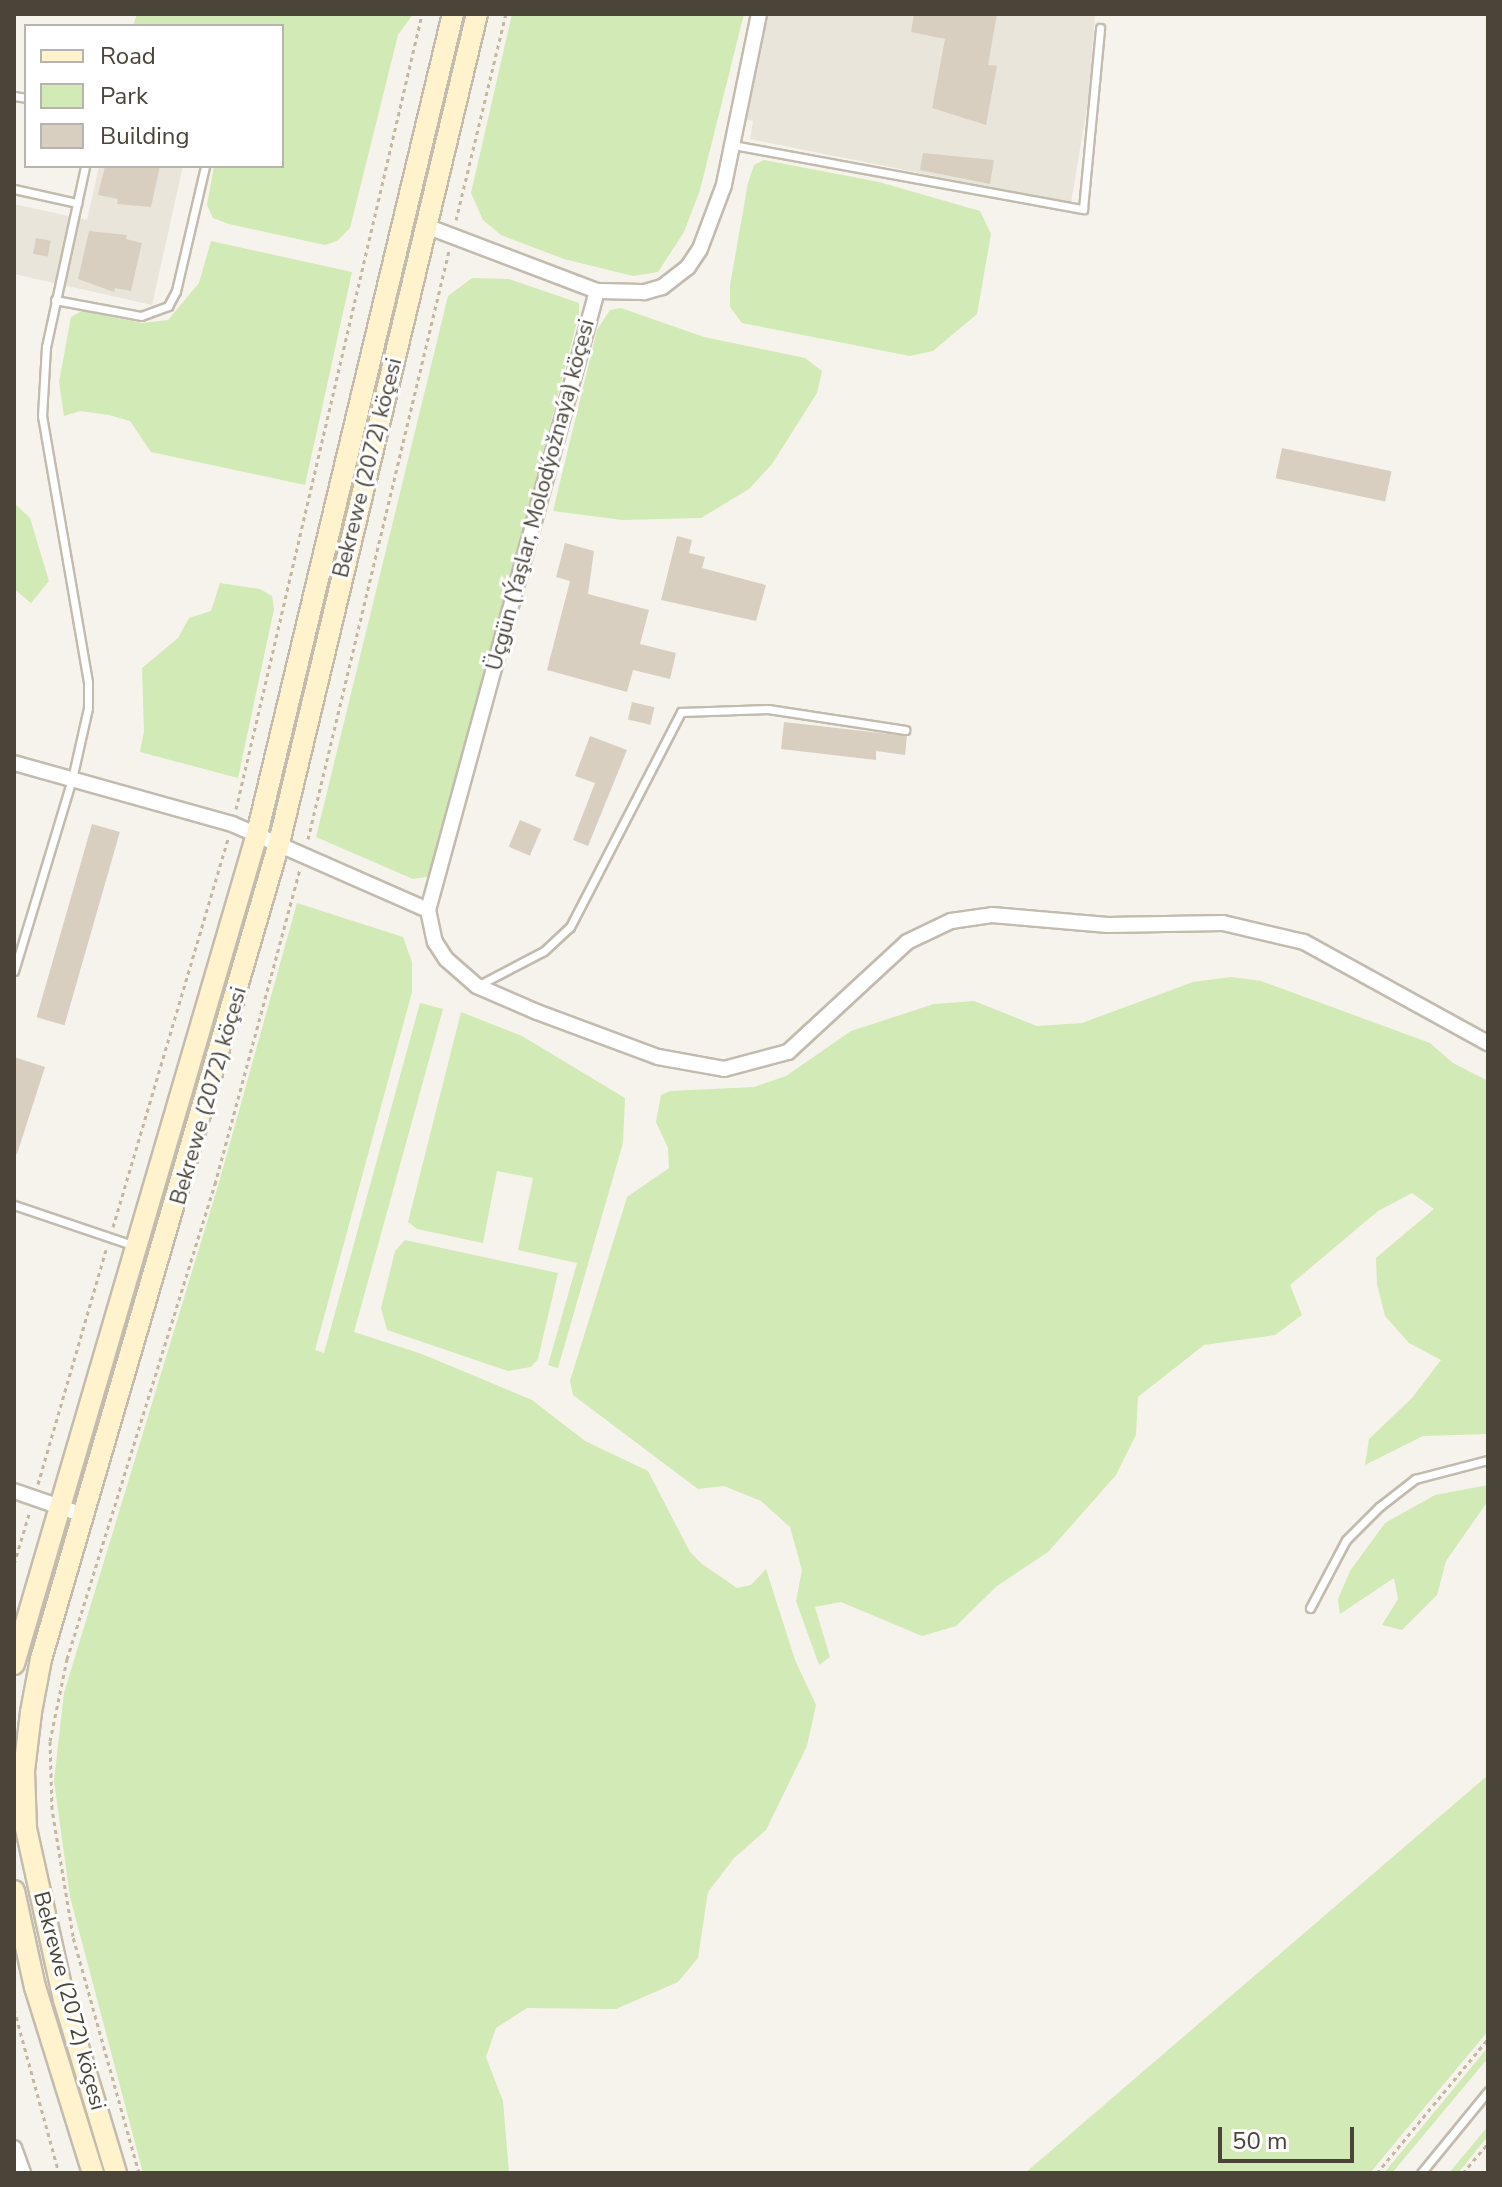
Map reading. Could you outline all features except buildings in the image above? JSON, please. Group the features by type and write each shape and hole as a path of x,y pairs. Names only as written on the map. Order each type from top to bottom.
{"main road":[{"name":"Bekrewe (2072) köçesi","path":"14,1664 257,834 453,14"},
{"name":"Bekrewe (2072) köçesi","path":"116,2173 64,2000 26,1828 24,1771 31,1712 41,1659 86,1516 279,843 477,14"},
{"name":"Bekrewe (2072) köçesi","path":"14,1891 35,1987 93,2173"}],"street":[{"name":"Üçgün (Ýaşlar, Molodýožnaýa) köçesi","path":"428,910 597,291 644,292 688,267 713,224 733,145 759,14"},
{"path":"426,226 597,291"},
{"path":"14,763 232,824 428,910 435,942 446,959 477,986 658,1057 724,1069 788,1052 907,942 951,921 992,915 1108,925 1223,923 1304,942 1488,1043"},
{"path":"15,1493 86,1516"},
{"path":"14,2148 23,2173"}],"lane":[{"path":"733,145 1083,209 1100,28"},
{"path":"14,971 72,779 88,708 88,682 42,416 55,300 85,168"},
{"path":"55,300 141,316 168,306 176,291 205,168"},
{"path":"14,189 77,203"},
{"path":"477,986 520,966 570,927 681,712 768,709 905,730"},
{"path":"14,1205 137,1246"},
{"path":"1310,1608 1346,1540 1379,1507 1415,1479 1488,1460"},
{"path":"1421,2173 1488,2091"}],"path":[{"path":"14,1564 232,824 422,14"},
{"path":"139,2173 73,1936 52,1809 50,1741 67,1659 215,1184 304,854 506,14"},
{"path":"14,2009 59,2173"},
{"path":"1377,2173 1488,2039"},
{"path":"1463,2173 1488,2143"}],"shaded area":[{"path":"767,14 1095,14 1089,95 1071,203 750,139 753,121 745,119"},
{"path":"99,168 183,168 152,305 14,274 14,204 87,220"}],"green space":[{"path":"137,14 413,14 398,35 350,228 337,241 325,245 229,224 213,218 207,205 214,168 284,168 284,24 134,24"},
{"path":"512,14 744,14 700,190 684,232 658,272 633,276 564,259 501,235 483,220 471,193"},
{"path":"764,160 879,182 980,211 991,234 977,314 933,351 910,356 742,323 730,307 730,285 748,183 754,165"},
{"path":"211,241 352,272 305,485 151,452 130,421 80,411 64,416 59,382 71,317 82,311 142,323 168,320 199,283"},
{"path":"472,278 509,279 579,303 579,314 433,876 413,879 316,837 448,296"},
{"path":"621,308 704,337 805,358 822,371 817,393 772,464 749,489 701,518 622,520 553,511 597,330 610,310"},
{"path":"14,503 30,518 49,581 31,603 14,589"},
{"path":"220,583 260,589 272,596 274,609 238,778 140,752 144,731 142,668 178,638 189,618 211,611"},
{"path":"297,903 403,937 412,962 412,992 315,1350 324,1353 420,1003 443,1009 354,1332 422,1354 532,1400 585,1441 648,1471 690,1552 702,1564 737,1588 751,1585 766,1569 795,1660 816,1705 807,1746 766,1830 734,1858 708,1892 698,1958 678,1982 616,2009 527,2008 496,2028 486,2057 503,2101 509,2173 143,2173 70,1897 54,1781 64,1693 218,1186"},
{"path":"1231,977 1261,981 1430,1043 1453,1063 1488,1081 1488,1434 1423,1436 1365,1465 1369,1439 1412,1398 1441,1360 1409,1343 1385,1316 1377,1284 1376,1258 1434,1209 1412,1193 1378,1211 1290,1285 1302,1315 1275,1335 1204,1345 1138,1397 1136,1435 1116,1475 1048,1552 997,1586 956,1626 922,1636 841,1602 815,1607 830,1657 819,1665 796,1601 802,1570 790,1527 761,1501 724,1486 698,1489 573,1395 570,1381 627,1197 669,1168 668,1148 656,1122 661,1095 670,1091 754,1087 786,1076 851,1031 934,1004 974,1001 1037,1026 1082,1023 1193,982"},
{"path":"461,1012 522,1036 625,1098 623,1143 558,1368 548,1365 577,1263 518,1250 533,1178 497,1171 483,1243 417,1229 408,1222"},
{"path":"405,1240 558,1273 538,1359 531,1367 508,1371 387,1330 381,1308 395,1251"},
{"path":"1488,1485 1488,1501 1446,1561 1437,1595 1402,1630 1382,1625 1398,1599 1394,1578 1340,1614 1338,1599 1350,1571 1385,1523 1435,1495"},
{"path":"1488,1775 1488,2031 1370,2173 1025,2173"},
{"path":"1488,2047 1488,2058 1392,2173 1384,2173"},
{"path":"1488,2126 1488,2136 1458,2173 1449,2173"}]}
